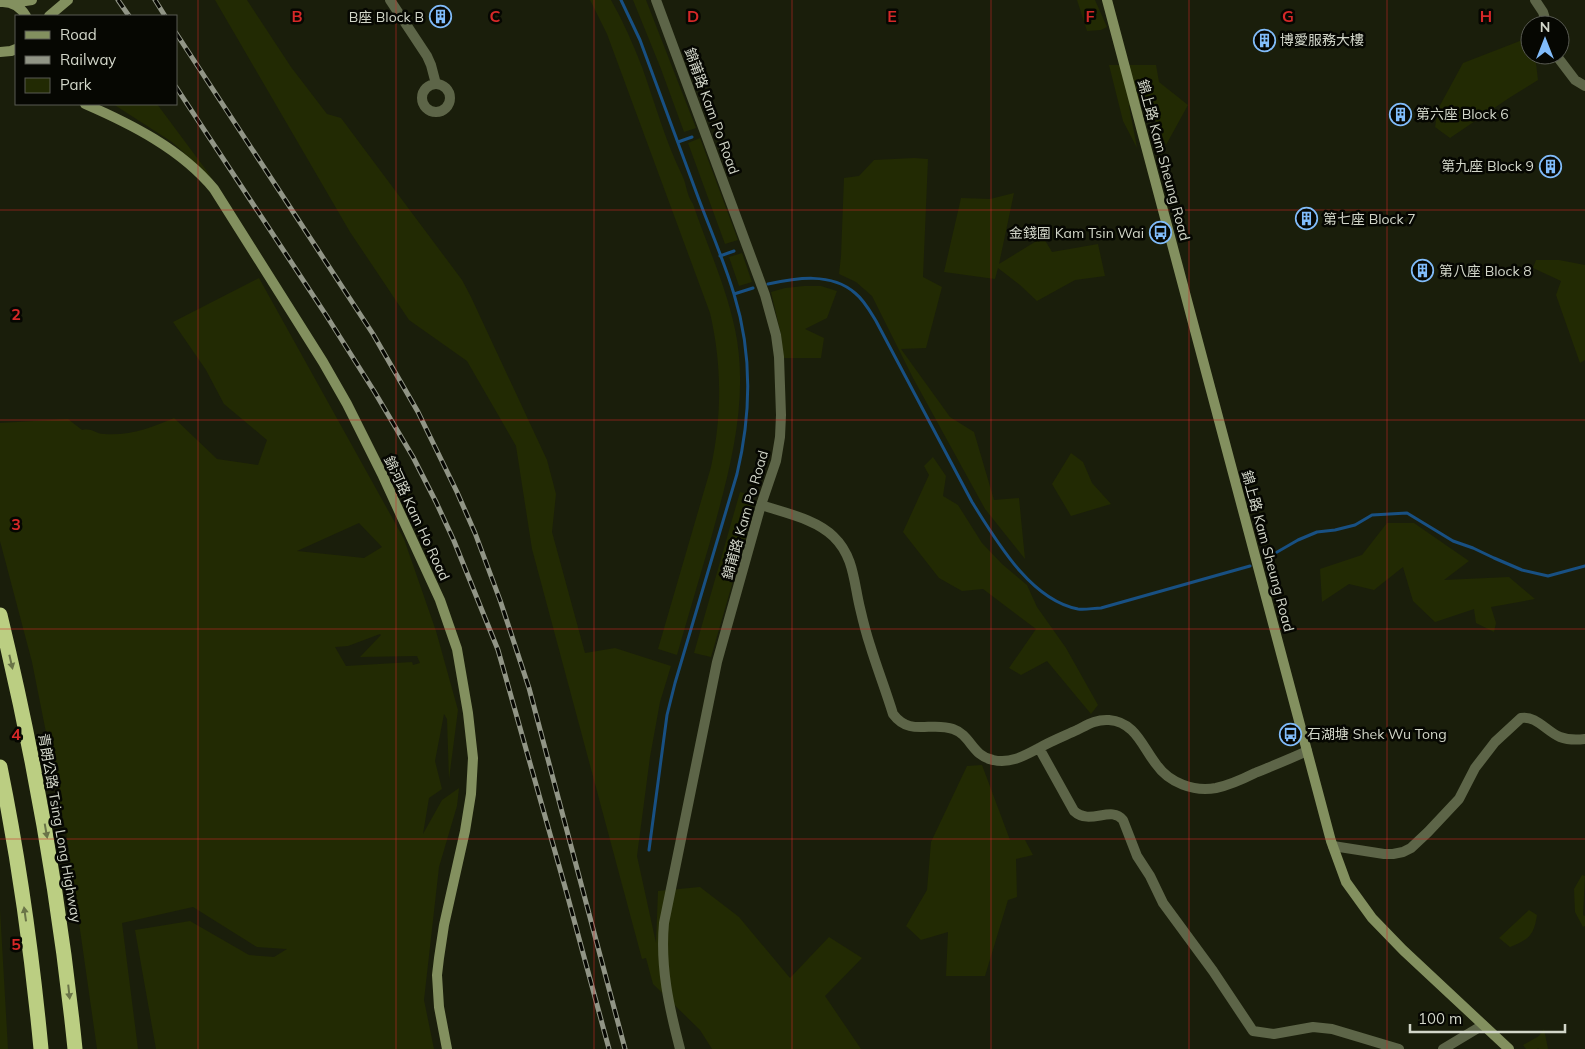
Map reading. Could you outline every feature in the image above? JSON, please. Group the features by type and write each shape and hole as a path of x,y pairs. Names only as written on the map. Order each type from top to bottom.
{"highway":[{"name":"青朗公路 Tsing Long Highway","path":"0,615 37,783 53,873 64,948 75,1049"},
{"path":"0,767 23,895 42,1049"}],"main road":[{"path":"0,2 12,3 32,0"},
{"path":"50,15 68,0"},
{"name":"錦上路 Kam Sheung Road","path":"1107,0 1307,751 1333,846 1346,882 1372,918 1403,950 1509,1049"},
{"path":"12,3 25,15"},
{"name":"錦河路 Kam Ho Road","path":"87,105 122,121 163,145 198,172 214,189 318,354 347,404 446,616 457,649 461,669 473,758 471,794 465,831 438,958 438,1007 447,1049"}],"street":[{"path":"390,0 427,56 436,84"},
{"name":"錦莆路 Kam Po Road","path":"656,0 759,277 776,335 780,368 780,438 776,461 761,505 717,662 664,923 662,951 666,989 680,1049"},
{"path":"1535,0 1544,15"},
{"path":"1564,65 1575,80 1585,86"},
{"path":"761,505 810,522 828,532 840,543 852,568 870,646 893,714 898,720 911,727 952,729 960,732 978,754 993,760 1002,761 1025,756 1093,722 1110,720 1121,723 1134,731 1157,766 1173,780 1190,788 1204,789 1234,783 1307,751"},
{"path":"1333,846 1384,854 1398,853 1411,848 1459,799 1475,768 1495,742 1521,718 1526,716 1560,737 1577,740 1585,739"},
{"path":"1039,748 1078,815 1088,818 1116,814 1124,820 1137,856 1150,876 1163,903 1213,971 1253,1031 1274,1034 1313,1027 1332,1029 1399,1049"},
{"path":"1444,1049 1483,1025"}],"green space":[{"path":"215,0 247,0 291,67 327,114 341,118 462,280 547,460 556,494 552,532 585,653 615,648 671,666 660,702 650,757 637,856 656,943 658,891 700,887 739,917 790,978 829,937 862,958 825,996 861,1049 712,1049 700,1030 653,984 646,958 642,959 532,549 516,446 467,361 409,320 350,232"},
{"path":"590,0 611,0 635,50 665,135 684,179 721,281 735,329 739,356 739,410 730,463 710,542 677,655 658,649 715,448 719,409 717,351 710,313 607,34"},
{"path":"633,0 646,0 696,128 684,132"},
{"path":"1077,0 1095,0 1107,27 1101,30 1087,31"},
{"path":"1520,41 1520,65 1536,65 1538,80 1450,138 1435,127 1438,109 1463,63"},
{"path":"1109,65 1156,65 1159,82 1188,105 1166,145 1147,100 1129,106 1137,148 1123,121"},
{"path":"115,105 158,105 212,178 172,142"},
{"path":"700,138 738,240 725,244 688,143"},
{"path":"928,159 923,277 942,287 926,348 901,349 950,417 974,432 994,500 1019,498 1025,559 985,509 913,378 872,296 856,282 839,274 844,178 859,176 874,160"},
{"path":"1014,193 999,264 1043,237 1052,252 1098,244 1105,276 1075,280 1037,301 998,268 995,279 944,272 961,198 990,199"},
{"path":"742,253 752,282 739,286 729,257"},
{"path":"1536,260 1559,260 1585,265 1585,360 1580,363 1556,295 1561,281 1533,268"},
{"path":"259,278 404,539 436,631 458,710 449,779 447,719 444,714 435,761 442,789 429,798 423,834 442,800 459,788 457,806 439,867 424,1000 434,1049 156,1049 135,930 190,921 249,955 274,957 287,949 257,947 193,907 122,923 138,1049 97,1049 67,838 32,662 0,541 0,423 68,419 82,430 90,430 101,434 123,434 140,431 174,418 217,459 258,465 267,440 224,404 206,370 173,322","holes":["359,523 382,547 364,558 297,551","380,634 360,657 417,656 420,663 413,665 412,662 346,666 335,647 348,646"]},
{"path":"804,286 821,286 837,291 827,318 805,329 824,338 821,358 783,358 781,335 771,292"},
{"path":"1071,453 1083,462 1092,483 1111,504 1071,516 1052,484"},
{"path":"933,457 946,476 943,496 958,505 982,543 1002,564 1027,585 1037,607 1066,648 1098,705 1091,714 1047,661 1021,675 1009,668 1036,629 983,589 962,591 939,578 903,532 929,475 924,466"},
{"path":"740,492 752,495 749,526 711,657 694,653"},
{"path":"1387,523 1414,523 1469,561 1444,580 1509,577 1535,599 1491,607 1496,623 1494,632 1476,623 1474,609 1435,622 1413,601 1403,567 1374,590 1349,584 1322,602 1320,569 1362,555"},
{"path":"982,765 1010,840 1025,840 1033,855 1016,859 1017,897 1008,900 985,976 946,976 948,932 921,940 906,926 927,890 931,842 967,766"},
{"path":"1582,875 1585,876 1583,915 1585,916 1585,926 1583,927 1575,912 1574,889"},
{"path":"0,909 8,1049 0,1049"},
{"path":"1529,910 1537,915 1532,933 1526,939 1510,947 1499,938"},
{"path":"1544,1029 1548,1049 1526,1049 1523,1045 1539,1036"}],"waterway":[{"path":"621,0 640,40 734,294 744,338 748,384 745,429 737,474 667,715 649,850"},
{"path":"678,142 692,137"},
{"path":"720,256 734,251"},
{"path":"768,284 790,280 824,279 846,286 861,299 876,321 972,502 1003,550 1030,581 1045,594 1061,603 1078,609 1101,608 1250,566"},
{"path":"734,294 753,288"},
{"path":"1265,559 1298,540 1317,532 1355,525 1372,515 1407,513 1453,541 1522,570 1548,576 1585,566"}],"railway":[{"path":"118,0 128,15"},
{"path":"155,0 164,15"},
{"path":"178,36 373,334 418,412 457,492 475,533 500,600 529,688 625,1049"},
{"path":"178,90 374,391 413,457 454,541 498,650 609,1049"}],"place":[{"name":"B座 Block B","path":"440,17"},
{"name":"博愛服務大樓","path":"1264,40"},
{"name":"第六座 Block 6","path":"1400,114"},
{"name":"第九座 Block 9","path":"1550,166"},
{"name":"第七座 Block 7","path":"1307,219"},
{"name":"金錢圍 Kam Tsin Wai","path":"1160,233"},
{"name":"第八座 Block 8","path":"1423,271"},
{"name":"石湖塘 Shek Wu Tong","path":"1291,734"}]}
